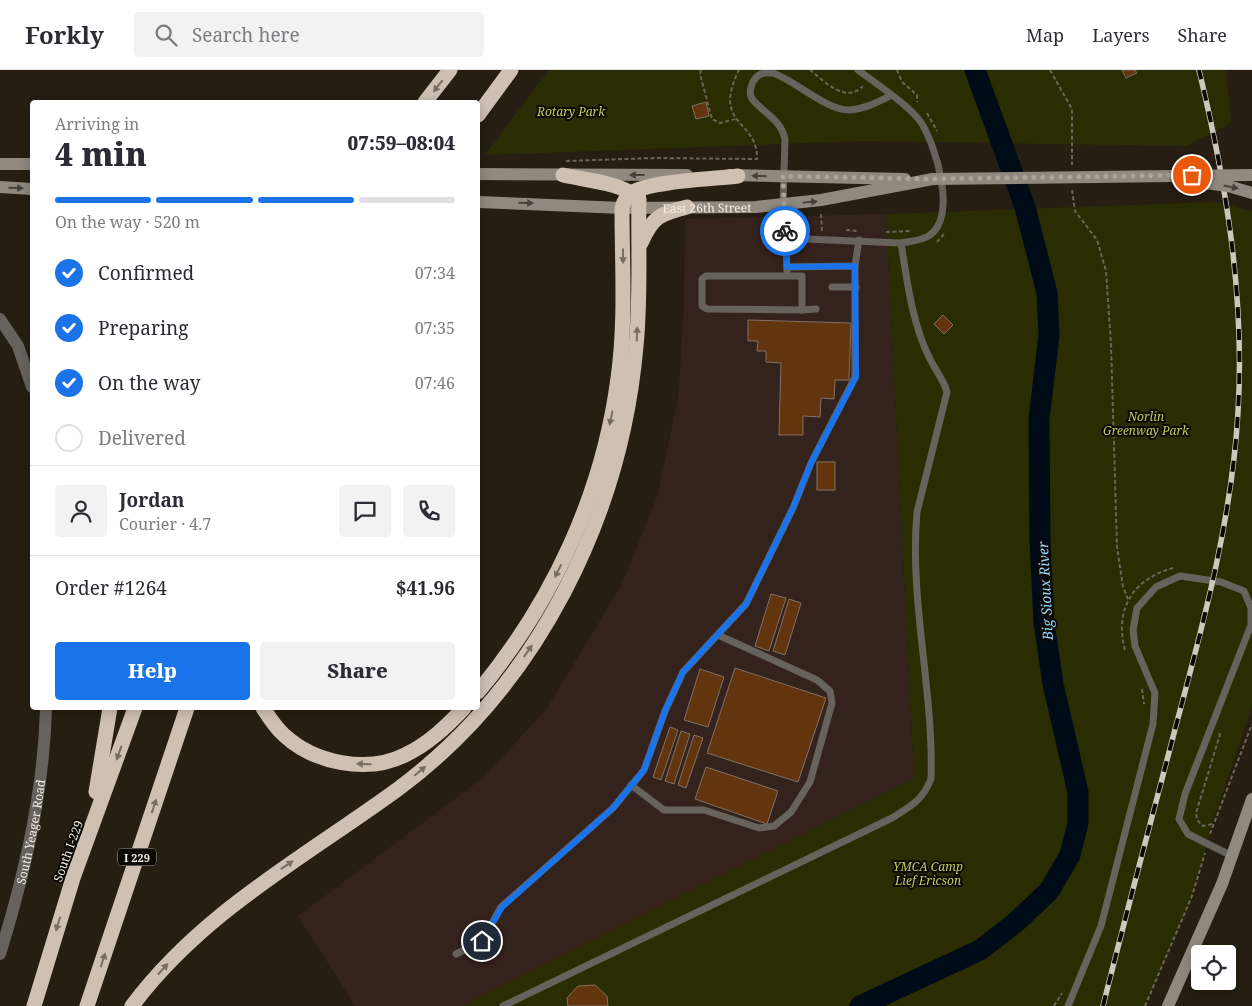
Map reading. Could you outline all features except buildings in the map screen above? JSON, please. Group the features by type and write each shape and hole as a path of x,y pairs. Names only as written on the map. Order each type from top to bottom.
{"highway":[{"path":"427,100 450,70"},
{"path":"480,112 511,70"},
{"path":"132,1006 186,945 218,916 422,769 475,717 517,667 538,636 577,568 611,481 623,437 637,345 639,199 633,192 560,168"},
{"path":"480,689 518,641 539,607 570,546 596,479 606,442 618,378 622,313 622,208 625,199 633,192 650,186 738,176"},
{"path":"639,257 644,236 657,216 687,207"},
{"path":"74,878 100,773 110,710"},
{"name":"South I-229","path":"34,1006 74,878 134,710"},
{"name":"I 229","path":"87,1006 186,710"},
{"path":"264,710 283,735 297,746 330,759 360,764 390,761 418,748 435,737 462,710"}],"main road":[{"path":"0,164 30,164"},
{"name":"East 26th Street","path":"484,174 560,168 738,176 932,179 1113,175 1252,175"},
{"path":"1113,175 1208,183 1252,192"},
{"name":"East 26th Street","path":"480,202 622,208 756,207 821,200 932,179"},
{"path":"0,187 30,189"},
{"path":"1168,1006 1232,856 1252,799"}],"street":[{"path":"0,318 18,346 30,381"},
{"name":"South Yeager Road","path":"0,954 22,882 35,818 43,756 46,710"}],"lane":[{"path":"786,234 805,239 901,243 931,235 942,221 944,196 933,152 922,123 912,111 858,70"},
{"path":"788,276 783,204 785,139 783,130 775,119 752,99 750,89 753,80 762,73 773,73 834,106 849,110 869,106 890,96"},
{"path":"456,954 482,941 502,907 613,808 644,770 665,711 683,672 746,604 793,508 811,463 856,377 855,266 859,240"},
{"path":"503,1006 892,818 913,805 925,794 931,780 931,764 916,564 916,528 917,512 947,392 944,380 929,358 917,326 901,243"},
{"path":"787,267 855,266"},
{"path":"802,310 802,276 706,276 702,279 702,306 707,309 802,310 816,309"},
{"path":"832,287 856,287"},
{"path":"1068,1006 1101,926 1153,724 1155,693 1135,646 1133,630 1137,608 1156,587 1180,576 1221,582 1244,591 1251,608 1251,625 1185,794 1179,819 1188,834 1232,856"},
{"path":"631,785 664,810 704,810 759,828 774,826 791,812 810,782 832,704 830,691 817,680 718,635"}],"path":[{"path":"701,70 700,74 712,119 720,123 736,119"},
{"path":"560,168 655,158 757,159 758,148 754,140 736,119 730,99 732,83 739,70"},
{"path":"810,70 836,90 849,94 856,94 870,79"},
{"path":"1050,70 1072,109 1072,168"},
{"path":"1072,185 1075,210 1092,231 1102,254 1109,296 1117,547 1123,587 1128,599 1121,623 1128,655"},
{"path":"1142,688 1144,708"},
{"path":"1145,1006 1192,896 1212,824 1227,792 1252,724"},
{"path":"1212,824 1203,826 1197,820 1196,813 1221,730"},
{"path":"1054,1006 1063,992"}],"shaded area":[{"path":"886,214 914,778 462,1006 355,1006 298,916 484,777 547,708 622,584 657,497 678,399 684,306 685,219"}],"green space":[{"name":"Rotary Park","path":"549,70 1226,70 1231,123 1186,146 862,141 485,155"},
{"path":"1214,202 1252,211 1252,707 1212,824 1192,896 1145,1006 462,1006 914,778 886,214"}],"waterway":[{"name":"Big Sioux River","path":"860,1006 980,950 1015,923 1049,891 1070,855 1078,823 1078,792 1053,684 1044,622 1040,541 1039,419 1049,335 1047,293 1025,207 975,70"}],"railway":[{"path":"1103,1006 1216,567 1235,451 1239,369 1239,325 1236,282 1225,197 1199,70"}],"way so far":[{"path":"785,231 783,176 932,179 1192,175"}],"route":[{"path":"482,941 502,907 613,808 644,770 665,711 683,672 746,604 793,508 811,463 856,377 855,266 787,267 785,231"}],"park label":[{"name":"Norlin Greenway Park","path":"1146,423"},
{"name":"YMCA Camp Lief Ericson","path":"928,873"}]}
